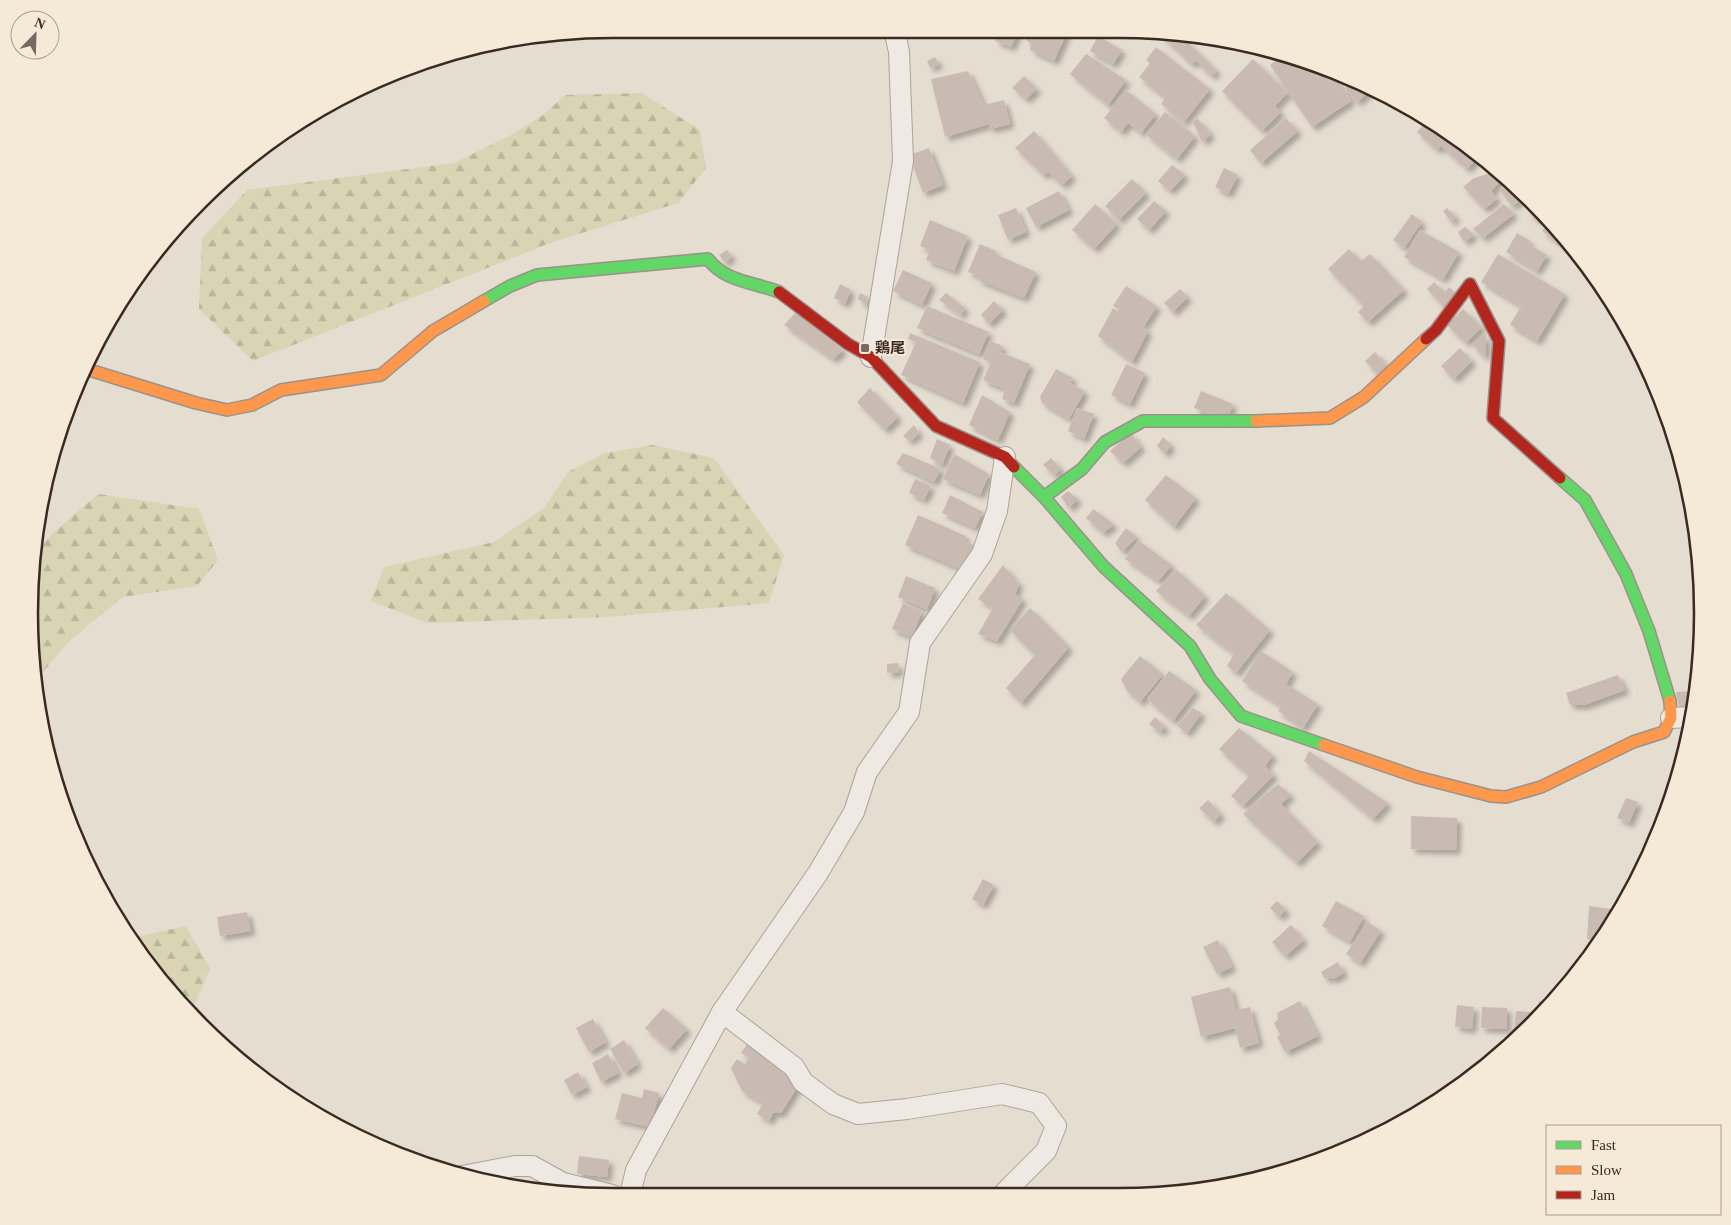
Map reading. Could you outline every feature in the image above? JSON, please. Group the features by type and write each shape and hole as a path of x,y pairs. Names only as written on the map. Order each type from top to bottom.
{"street":[{"path":"871,357 903,161 899,52 896,38"},
{"path":"91,371 196,403 227,410 252,405 281,390 381,375 433,331 510,286 537,275 708,259 716,270 742,282 764,286 782,293 848,344 871,357 936,426 1005,458 1044,497 1104,567 1190,646 1210,679 1241,716 1417,777 1491,796 1506,797 1542,787 1633,742 1664,732 1680,718 1672,704 1649,631 1626,574 1585,500 1493,418 1499,341 1470,284 1436,330 1364,397 1330,418 1249,421 1143,421 1104,442 1082,469 1044,497"},
{"path":"632,1188 636,1170 722,1012 818,873 854,812 867,772 908,712 920,643 982,554 997,511 1005,458"},
{"path":"722,1012 794,1068 803,1082 833,1104 858,1114 907,1109 1002,1094 1039,1103 1056,1126 1046,1151 1009,1188"},
{"path":"483,1172 515,1166 532,1166 563,1183 575,1186"}],"green space":[{"path":"642,93 700,130 706,168 678,203 550,243 253,361 199,309 202,238 247,190 454,163 509,136 543,115 565,95"},
{"path":"652,445 714,458 784,555 769,603 607,617 427,623 371,601 384,567 494,542 544,508 568,472 605,453"},
{"path":"98,494 199,509 218,560 197,586 123,597 68,642 41,675 38,612 41,547 53,533"},
{"path":"186,926 210,968 194,1007 156,963 137,937"}],"building":[{"path":"996,38 1015,38 1011,47 995,41"},
{"path":"1027,38 1064,38 1054,61 1030,50 1031,44 1026,40"},
{"path":"1097,38 1101,38 1122,50 1113,64 1090,51"},
{"path":"1165,40 1187,41 1217,71 1211,76 1196,61 1191,64"},
{"path":"1156,47 1210,89 1184,122 1161,104 1165,98 1139,77 1150,63 1146,60"},
{"path":"1086,54 1126,80 1108,105 1070,74"},
{"path":"935,57 939,64 930,68 927,61"},
{"path":"1253,59 1288,93 1275,106 1281,112 1262,131 1222,91"},
{"path":"1277,60 1338,80 1351,101 1312,127 1270,65"},
{"path":"968,71 984,105 1004,100 1010,124 990,129 989,124 945,137 931,79"},
{"path":"1024,76 1037,89 1026,99 1012,88"},
{"path":"1348,85 1366,94 1357,102 1345,88"},
{"path":"1126,90 1156,114 1141,133 1128,123 1121,132 1104,118"},
{"path":"1165,112 1195,136 1177,159 1146,135"},
{"path":"1197,118 1211,134 1202,142 1193,122"},
{"path":"1286,118 1298,131 1261,163 1250,150"},
{"path":"1423,125 1475,161 1467,169 1441,146 1437,150 1417,132"},
{"path":"1034,131 1072,176 1062,185 1048,172 1043,175 1015,148"},
{"path":"929,148 943,185 923,193 909,155"},
{"path":"1172,165 1185,175 1170,191 1158,181"},
{"path":"1224,168 1238,175 1228,194 1215,187"},
{"path":"1490,173 1500,182 1491,191 1497,199 1484,209 1463,187 1474,178"},
{"path":"1132,179 1146,193 1119,220 1105,206"},
{"path":"1504,186 1520,201 1512,206 1499,189"},
{"path":"1059,191 1069,210 1036,227 1026,208"},
{"path":"1154,201 1166,211 1149,230 1137,219"},
{"path":"1095,204 1117,224 1094,249 1072,230"},
{"path":"1504,204 1514,214 1483,238 1473,229"},
{"path":"1016,208 1026,232 1008,240 998,215"},
{"path":"1447,208 1456,217 1451,222 1443,211"},
{"path":"1527,208 1538,219 1536,221"},
{"path":"1412,214 1422,222 1404,248 1393,240"},
{"path":"930,220 968,236 954,271 926,260 930,250 920,246"},
{"path":"1465,227 1474,235 1464,242 1458,232"},
{"path":"1545,227 1561,245 1542,231"},
{"path":"1420,230 1459,252 1443,279 1404,257"},
{"path":"1517,233 1530,241 1528,244 1547,255 1537,271 1506,252"},
{"path":"980,244 996,251 995,254 1036,272 1024,298 978,280 979,276 968,272"},
{"path":"1349,249 1361,261 1370,254 1404,290 1368,322 1358,312 1364,306 1328,269"},
{"path":"727,250 732,256 725,263 719,255"},
{"path":"1498,254 1565,294 1537,341 1510,325 1521,306 1481,282"},
{"path":"903,270 932,283 922,305 893,291"},
{"path":"1434,282 1445,292 1449,287 1456,293 1444,307 1427,289"},
{"path":"840,284 851,290 845,304 834,298"},
{"path":"1126,286 1157,306 1144,326 1113,306"},
{"path":"1180,289 1188,297 1173,312 1164,303"},
{"path":"860,293 868,297 866,305 858,299"},
{"path":"946,293 965,308 961,315 939,300"},
{"path":"994,301 1003,310 989,324 981,315"},
{"path":"927,306 989,332 979,354 917,328"},
{"path":"1113,308 1148,331 1132,362 1098,336"},
{"path":"1463,309 1482,327 1466,343 1447,325"},
{"path":"796,312 843,350 833,359 784,325"},
{"path":"910,333 980,362 963,403 901,375 916,342 908,339"},
{"path":"1486,333 1486,358 1472,345"},
{"path":"990,341 1003,346 1000,352 1030,364 1014,403 1002,399 1005,389 983,380 991,362 983,359"},
{"path":"1460,348 1472,361 1454,379 1441,366"},
{"path":"1375,352 1388,367 1379,376 1365,361"},
{"path":"1126,364 1145,373 1130,404 1111,395"},
{"path":"1056,369 1073,378 1070,383 1085,391 1069,419 1042,403 1040,397"},
{"path":"870,388 898,417 885,430 857,402"},
{"path":"1201,391 1233,404 1227,420 1194,408"},
{"path":"982,395 1010,412 998,440 969,425"},
{"path":"1077,408 1094,414 1084,439 1068,431"},
{"path":"914,425 919,433 910,441 903,436"},
{"path":"1131,433 1141,447 1123,463 1110,451"},
{"path":"1163,437 1171,445 1165,454 1157,446"},
{"path":"937,439 950,445 942,465 930,458"},
{"path":"903,453 941,469 934,482 896,464"},
{"path":"954,454 989,474 980,495 943,479"},
{"path":"1051,458 1061,469 1054,475 1043,465"},
{"path":"1166,475 1196,498 1174,527 1145,500"},
{"path":"915,479 931,486 924,500 909,493"},
{"path":"1068,491 1078,499 1069,508 1061,497"},
{"path":"950,495 983,512 975,528 942,513"},
{"path":"1093,509 1114,524 1103,533 1086,518"},
{"path":"918,515 966,536 964,541 974,545 963,570 905,545"},
{"path":"1126,528 1137,537 1122,552 1115,543"},
{"path":"1139,541 1172,565 1158,581 1125,559"},
{"path":"1003,565 1019,584 1015,594 1023,599 997,641 978,634 993,608 978,599"},
{"path":"1176,569 1205,596 1189,616 1156,591"},
{"path":"906,576 935,588 927,609 898,597"},
{"path":"1226,593 1270,630 1236,673 1227,666 1234,654 1196,625"},
{"path":"903,603 922,611 912,637 892,629"},
{"path":"1030,608 1069,647 1021,703 1006,688 1035,655 1010,630"},
{"path":"1261,651 1293,672 1286,684 1318,704 1303,728 1278,711 1281,706 1242,681"},
{"path":"1140,656 1163,674 1140,702 1127,691 1121,679"},
{"path":"898,663 899,672 887,673 887,664"},
{"path":"1169,671 1196,690 1173,721 1147,699"},
{"path":"1618,675 1625,690 1584,705 1570,705 1566,693"},
{"path":"1688,691 1685,712 1680,712 1676,692"},
{"path":"1193,708 1202,713 1187,733 1177,726"},
{"path":"1155,717 1165,727 1160,732 1149,724"},
{"path":"1239,728 1273,755 1265,766 1274,775 1243,806 1231,796 1249,776 1219,749"},
{"path":"1309,751 1388,803 1373,819 1304,761"},
{"path":"1278,784 1291,795 1281,804 1318,842 1297,863 1243,814"},
{"path":"1626,798 1638,802 1629,823 1617,818"},
{"path":"1208,800 1221,814 1214,822 1199,808"},
{"path":"1411,816 1457,818 1456,850 1411,849"},
{"path":"983,879 994,885 983,905 972,899"},
{"path":"1277,901 1286,910 1279,917 1270,908"},
{"path":"1336,901 1364,916 1350,942 1322,926"},
{"path":"1589,906 1611,909 1592,940 1587,939"},
{"path":"247,912 251,931 220,936 217,917"},
{"path":"1368,922 1381,931 1360,963 1346,954"},
{"path":"1291,925 1304,940 1285,956 1272,942"},
{"path":"1218,940 1232,967 1217,974 1203,947"},
{"path":"1338,962 1344,973 1333,979 1330,977 1325,979 1321,972"},
{"path":"1230,987 1236,1010 1250,1007 1259,1043 1240,1048 1235,1028 1201,1037 1191,997"},
{"path":"1300,1001 1318,1036 1285,1052 1277,1037 1280,1035 1274,1023 1278,1019 1277,1013"},
{"path":"1457,1005 1474,1007 1472,1029 1455,1027"},
{"path":"1482,1007 1507,1008 1507,1029 1481,1028"},
{"path":"663,1008 687,1029 669,1049 645,1028"},
{"path":"1516,1011 1531,1012 1525,1019 1514,1029"},
{"path":"593,1019 606,1042 589,1052 576,1028"},
{"path":"624,1040 638,1064 624,1073 610,1049"},
{"path":"749,1041 801,1081 781,1113 773,1113 769,1121 757,1114 763,1103 742,1091 731,1068 737,1059 745,1064 749,1058 741,1053"},
{"path":"608,1054 618,1073 601,1082 592,1063"},
{"path":"578,1072 587,1087 572,1095 564,1080"},
{"path":"644,1089 659,1093 650,1127 615,1119 622,1093 642,1098"},
{"path":"579,1156 609,1160 607,1177 577,1174"}],"traffic: fast":[{"path":"484,301 510,286 537,275 708,259 715,267 731,277 779,292"},
{"path":"1044,497 1082,469 1105,442 1143,421 1256,421"},
{"path":"1014,467 1044,497 1104,567 1190,646 1210,679 1241,716 1324,745"},
{"path":"1560,478 1585,500 1626,574 1649,631 1670,701"}],"traffic: slow":[{"path":"91,371 196,403 227,410 252,405 281,390 381,375 433,331 484,301"},
{"path":"1256,421 1330,418 1364,397 1426,339"},
{"path":"1324,745 1417,777 1491,796 1506,797 1541,787 1633,742 1664,732 1671,718 1670,701"}],"traffic: jam":[{"path":"1426,339 1436,330 1470,284 1499,341 1493,418 1560,478"},
{"path":"779,292 848,344 871,357 936,426 1005,457 1014,467"}],"place":[{"name":"鶏尾","path":"865,348"}]}
